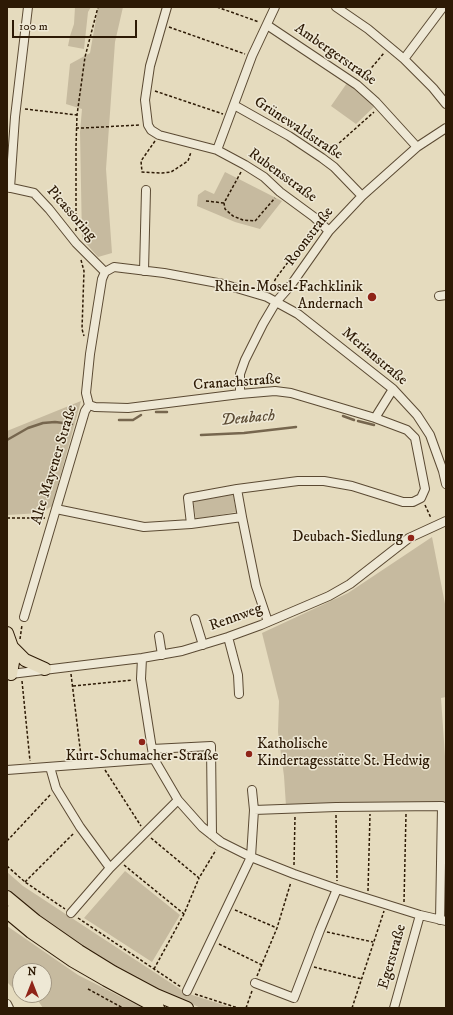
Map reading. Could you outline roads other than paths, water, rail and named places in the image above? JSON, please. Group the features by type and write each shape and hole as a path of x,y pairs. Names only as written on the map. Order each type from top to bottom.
{"highway":[{"path":"7,633 25,660 45,669"},
{"path":"9,669 13,669 15,645"},
{"path":"7,898 36,921 80,951 138,985 187,1008"},
{"path":"7,912 31,932 73,961 158,1008"}],"street":[{"name":"Picassoring","path":"28,7 13,114 8,187 34,193 76,243 105,272"},
{"name":"Rubensstraße","path":"167,7 150,66 145,100 148,125 151,130 159,135 217,150 244,165 264,177 280,192 320,222 329,231"},
{"path":"217,150 252,56 275,7"},
{"path":"336,7 368,29 404,59 433,88 446,104"},
{"path":"404,59 443,7"},
{"name":"Ambergerstraße","path":"267,25 357,85 380,107 417,147"},
{"name":"Grünewaldstraße","path":"234,105 289,136 322,158 334,167 362,196"},
{"name":"Roonstraße","path":"240,394 240,374 245,360 276,302 291,285 329,231 362,196 417,147 446,128"},
{"path":"144,271 146,190"},
{"name":"Merianstraße","path":"105,272 114,268 144,271 223,284 267,297 298,314 393,389 417,414 430,435 446,484"},
{"name":"Alte Mayener Straße","path":"24,617 85,411 89,404 86,393 90,354 102,279 105,272"},
{"path":"375,418 393,389"},
{"name":"Cranachstraße","path":"89,404 101,408 128,408 240,394 275,391 291,393 375,418 407,430 415,438 425,489 421,498 413,502 403,502 352,486 324,481 298,481 237,489"},
{"path":"191,524 188,498 237,489 256,586 268,622"},
{"path":"56,509 144,527 191,524 242,517"},
{"name":"Rennweg","path":"9,669 45,669 142,658 182,651 228,637 329,596 345,587 410,538 446,521"},
{"path":"195,619 203,645"},
{"path":"159,636 162,655"},
{"path":"228,637 238,675 238,694"},
{"path":"142,658 141,679 154,759 178,800 202,827 221,842 251,857 294,874 403,910 443,920 442,806 336,807 254,810"},
{"path":"152,750 211,746 212,835"},
{"path":"7,770 154,759"},
{"path":"50,767 56,788 80,827 110,868"},
{"path":"187,992 251,857 254,810 252,790"},
{"path":"71,914 110,868 178,800"},
{"path":"255,983 294,998 337,889"},
{"name":"Egerstraße","path":"394,1008 420,915"},
{"path":"7,1004 9,1008"}],"waterway":[{"name":"Deubach","path":"156,412 167,412"},
{"name":"Deubach","path":"119,420 133,420 141,415"},
{"name":"Deubach","path":"343,416 354,420"},
{"name":"Deubach","path":"358,421 374,425"},
{"name":"Deubach","path":"7,440 28,428 43,423 55,422 72,424"},
{"name":"Deubach","path":"201,435 244,433 296,427"}],"place":[{"name":"Rhein-Mosel-Fachklinik Andernach","path":"372,297"},
{"name":"Deubach-Siedlung","path":"411,538"},
{"name":"Kurt-Schumacher-Straße","path":"142,742"},
{"name":"Katholische Kindertagesstätte St. Hedwig","path":"249,754"}]}
